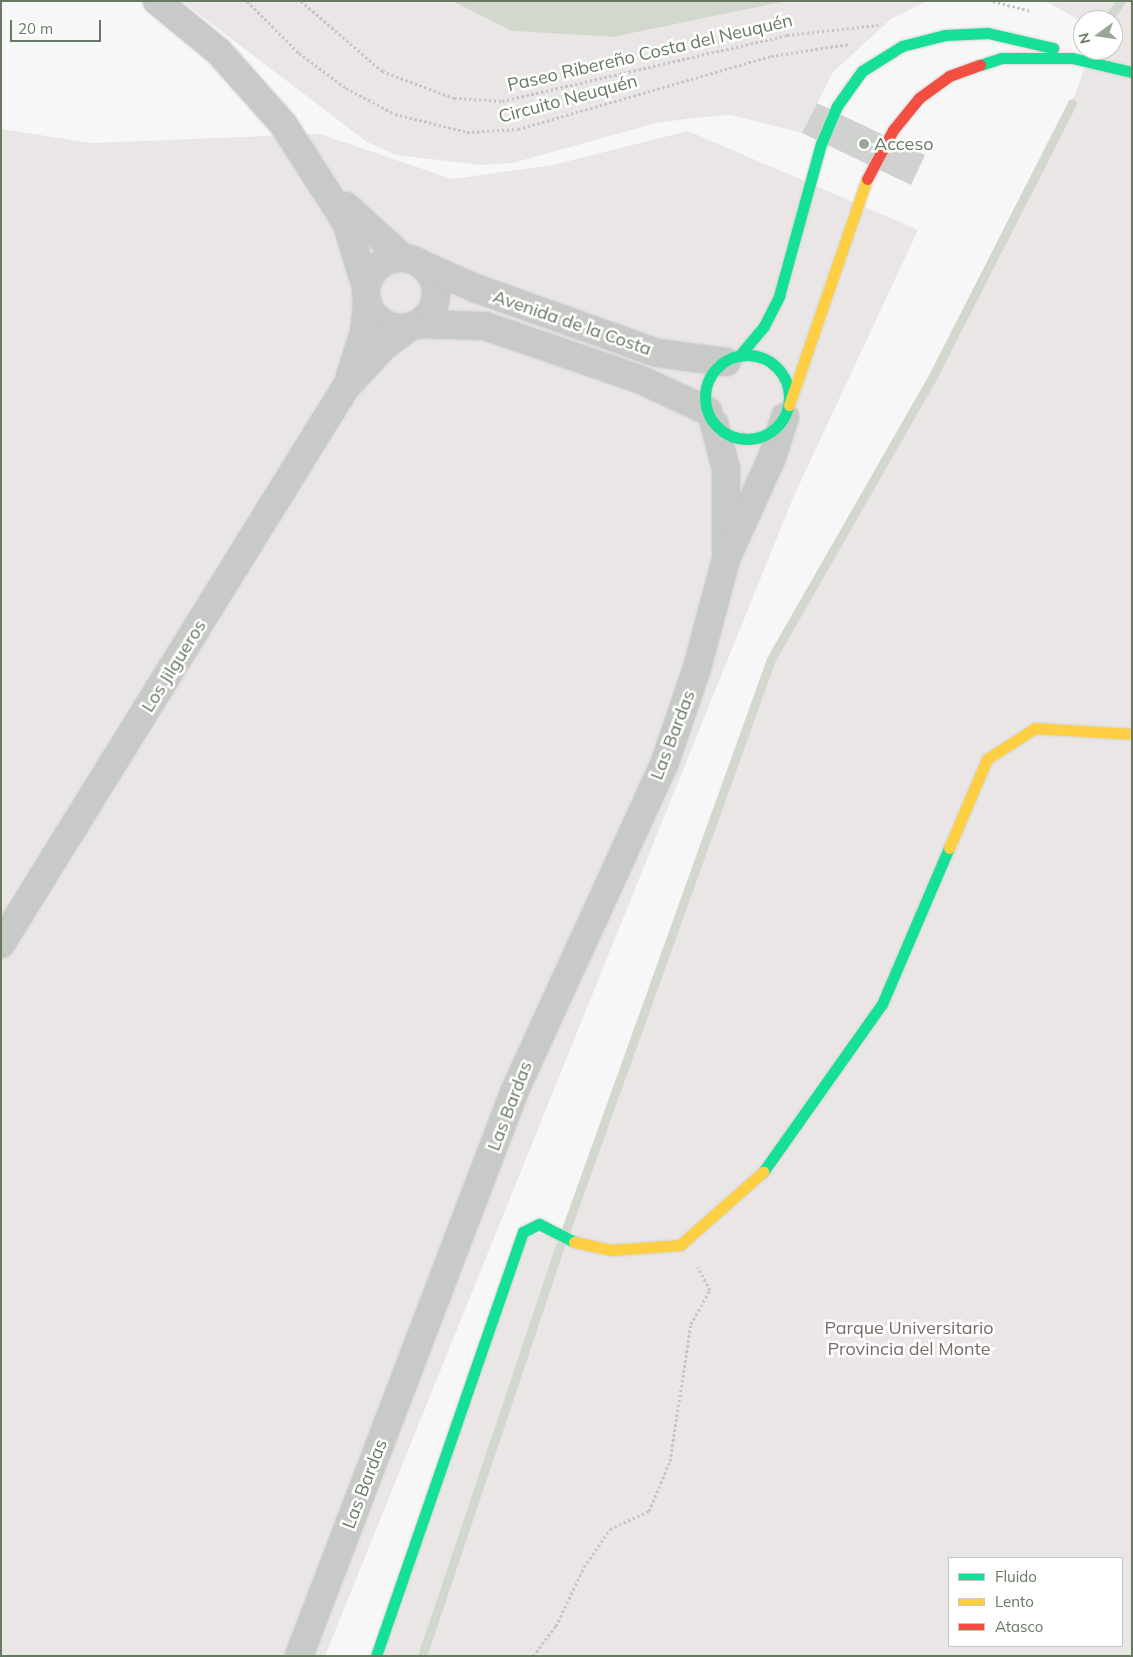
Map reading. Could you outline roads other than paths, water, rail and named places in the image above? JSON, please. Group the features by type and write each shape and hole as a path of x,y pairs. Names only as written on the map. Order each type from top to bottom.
{"street":[{"name":"Avenida de la Costa","path":"157,1 187,22 251,85 321,178 370,232 413,261 475,288 658,353 732,359"},
{"path":"732,359 764,326 779,296 821,144 837,106 862,71 902,46 968,33 1030,40 1073,55"},
{"path":"711,417 738,439 752,440 765,436 787,411 850,220 881,150 905,113 933,86 981,62 1038,55 1073,58"},
{"path":"1088,60 1132,72"},
{"name":"Avenida de la Costa","path":"321,178 356,244 367,294 382,322 413,326 485,326 639,379 711,417"},
{"name":"Avenida de la Costa","path":"413,261 436,285 437,296 434,308 413,326"},
{"path":"367,294 382,263 413,261"},
{"name":"Los Jilgueros","path":"346,387 362,340 367,294"},
{"name":"Los Jilgueros","path":"1,944 346,387 383,347 413,326"},
{"name":"Las Bardas","path":"299,1656 516,1090 664,764 697,668 726,559 772,457 787,411 789,391 777,367 752,356 732,359 708,383 711,417 726,469 726,559"},
{"path":"376,1656 515,1248 523,1232 539,1224 577,1244 648,1250 680,1245 768,1167 882,1004 987,759 1035,728 1132,734"}],"waterway":[{"path":"1114,10 1121,1"},
{"path":"422,1656 556,1257 771,659 933,376 1072,103"}],"place":[{"name":"Acceso","path":"864,144"}],"park label":[{"name":"Parque Universitario Provincia del Monte","path":"909,1339"}]}
